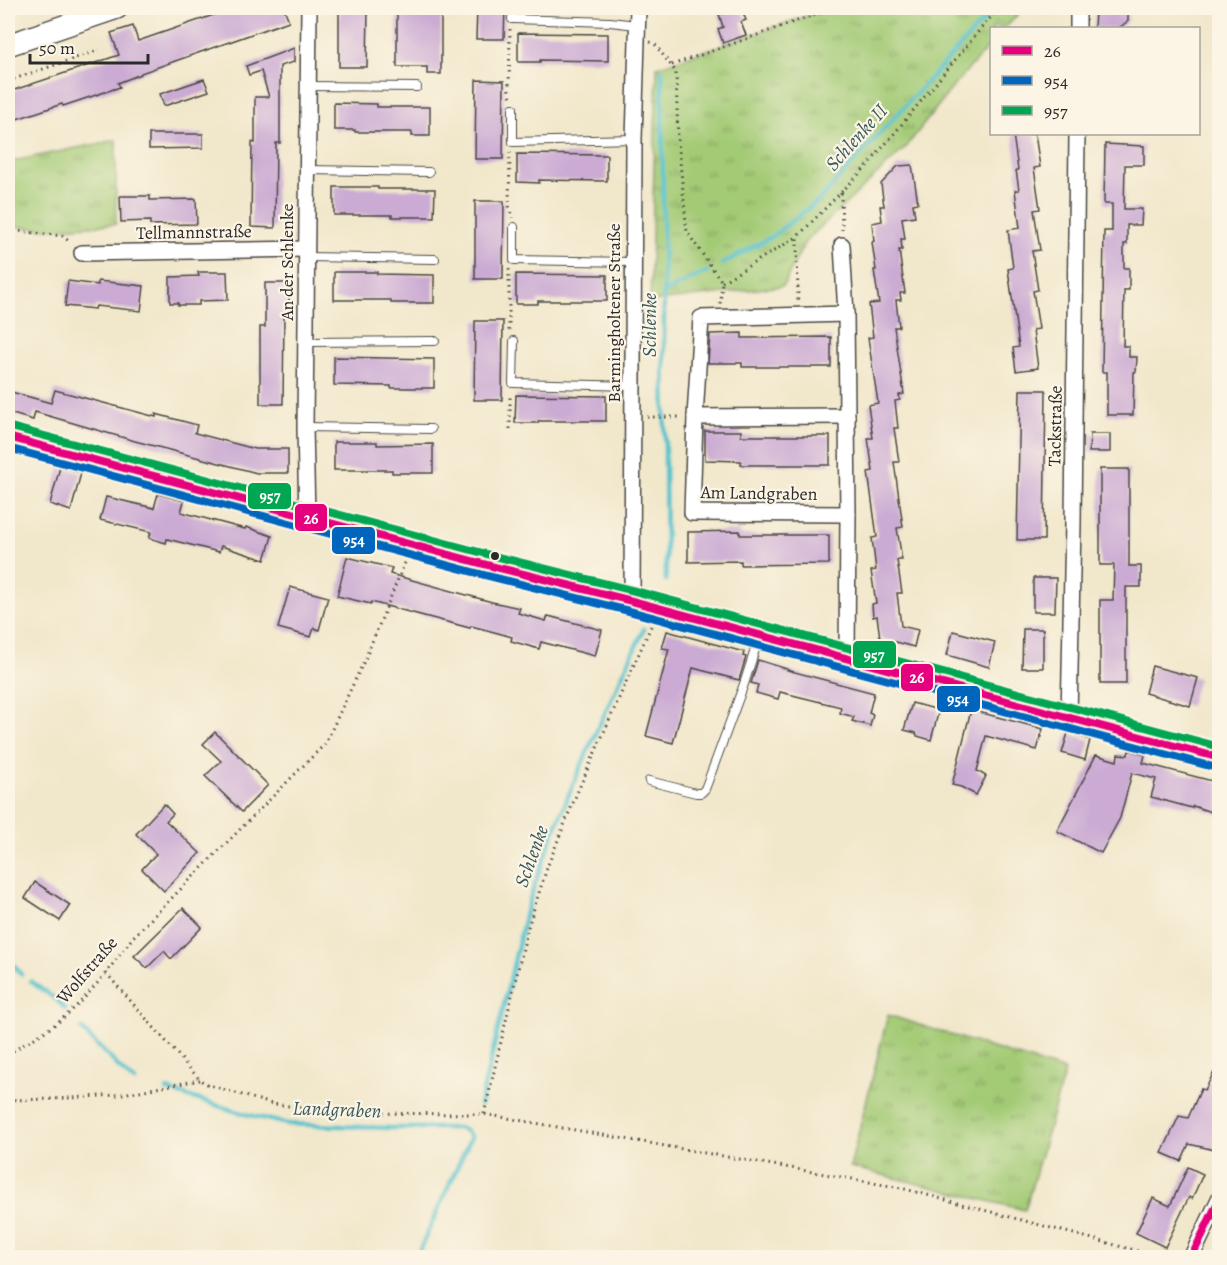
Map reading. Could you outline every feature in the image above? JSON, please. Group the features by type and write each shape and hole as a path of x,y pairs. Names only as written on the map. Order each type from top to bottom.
{"street":[{"path":"8,45 117,8"},
{"name":"An der Schlenke","path":"307,517 305,427 309,8"},
{"name":"Barmingholtener Straße","path":"632,602 634,139 638,8"},
{"path":"637,32 643,14 650,8"},
{"path":"1078,8 1078,27"},
{"name":"Tackstraße","path":"1069,718 1077,135"},
{"path":"842,245 846,314 847,659"},
{"name":"Tellmannstraße","path":"82,253 306,253"},
{"path":"719,318 846,314"},
{"name":"Am Landgraben","path":"719,318 701,318 689,417 692,513 848,514"},
{"path":"689,417 847,416"},
{"path":"8,437 491,567 632,602 1220,758"},
{"path":"1191,1257 1220,1197"}],"lane":[{"path":"513,8 512,19 610,22 637,32"},
{"path":"308,86 417,87"},
{"path":"513,108 513,142 634,139"},
{"path":"307,170 429,172"},
{"path":"514,227 514,260 633,262"},
{"path":"306,253 435,260"},
{"path":"306,342 435,341"},
{"path":"514,341 513,383 634,386"},
{"path":"305,427 431,429"},
{"path":"649,781 696,794 705,789 744,684 759,636"}],"path":[{"path":"671,66 834,8"},
{"path":"722,282 797,237 868,164 988,20 1001,8"},
{"path":"512,19 509,90 513,108"},
{"path":"637,32 654,43 676,72 678,141 687,232 722,282 719,318"},
{"path":"8,81 99,50"},
{"path":"513,142 510,152 509,205 514,227"},
{"path":"841,193 842,245"},
{"path":"8,230 63,236 82,253"},
{"path":"797,237 799,315"},
{"path":"514,260 508,270 508,329 514,341"},
{"path":"510,429 509,396 513,383"},
{"path":"657,417 689,417"},
{"name":"Wolfstraße","path":"8,1054 69,1014 106,973 133,937 325,744 365,660 412,545"},
{"path":"484,1114 528,927 548,865 658,609"},
{"path":"106,973 200,1080 209,1086 272,1104 346,1113 484,1114 901,1188 1164,1257"},
{"path":"8,1100 117,1095 200,1080"}],"green space":[{"path":"830,8 1024,8 1006,27 990,27 990,45 956,83 906,147 805,242 783,286 650,302 657,67"},
{"path":"116,140 116,224 47,229 8,226 8,162"},
{"path":"888,1015 1065,1071 1025,1210 850,1167"}],"building":[{"path":"234,8 284,8 289,21 141,73 118,83 120,87 8,122 8,92 119,55 111,33 133,26 138,41"},
{"path":"339,8 368,8 367,67 339,67"},
{"path":"397,8 441,8 441,74 427,74 427,67 397,67"},
{"path":"477,8 505,8 504,39 476,39"},
{"path":"721,8 741,8 746,20 741,22 746,35 723,43 718,29 723,27 719,14 723,13"},
{"path":"1095,11 1128,11 1128,21 1120,27 1094,27"},
{"path":"518,33 608,34 608,61 518,62"},
{"path":"294,48 294,62 280,66 280,143 276,143 275,228 251,227 255,97 269,97 261,71 249,75 246,66"},
{"path":"204,79 209,91 164,106 160,94"},
{"path":"476,80 504,81 503,159 475,159"},
{"path":"334,103 377,104 377,107 430,107 430,136 412,136 412,132 334,130"},
{"path":"149,134 203,134 203,148 149,149"},
{"path":"1013,135 1035,135 1040,167 1034,168 1040,209 1034,210 1040,250 1032,251 1038,290 1033,291 1039,329 1033,330 1038,368 1016,371 1013,348 1019,347 1008,269 1013,268 1008,230 1020,228 1015,190 1019,190 1016,170 1018,170"},
{"path":"1105,144 1144,146 1144,165 1125,165 1124,209 1142,209 1141,225 1127,225 1127,244 1124,244 1124,268 1129,268 1129,290 1124,290 1123,346 1129,346 1129,357 1137,357 1136,372 1134,372 1133,415 1107,415 1107,372 1102,372 1104,231 1112,231 1112,204 1104,204"},
{"path":"517,154 607,155 607,181 517,182"},
{"path":"912,165 918,203 913,204 915,216 902,218 905,239 901,239 902,250 899,250 905,293 900,293 901,300 896,300 899,327 894,327 904,394 899,395 900,400 895,401 898,428 894,428 899,462 894,462 903,527 897,528 902,560 897,560 902,593 897,593 901,626 918,630 914,647 880,638 877,616 873,617 872,604 876,603 871,571 876,570 872,538 877,537 868,472 873,471 868,438 873,438 868,405 878,403 868,338 873,337 869,304 879,303 874,270 876,270 872,223 882,221 880,206 884,206 881,184 898,166"},
{"path":"334,187 435,189 434,217 334,215"},
{"path":"120,196 150,196 150,200 196,199 197,224 150,225 150,221 121,222"},
{"path":"475,201 504,201 503,279 475,279"},
{"path":"198,272 227,272 228,300 199,301 199,305 170,303 170,277 199,276"},
{"path":"334,272 434,275 434,303 334,300"},
{"path":"516,274 607,275 607,301 538,301 538,304 516,304"},
{"path":"68,281 98,285 98,281 144,286 141,311 96,306 95,309 65,306"},
{"path":"265,283 289,283 289,314 284,314 283,404 260,404 260,327 265,327"},
{"path":"475,321 503,321 502,400 474,400"},
{"path":"742,333 742,338 831,337 831,367 742,367 742,363 708,363 710,334"},
{"path":"334,357 434,359 434,388 334,385"},
{"path":"55,390 156,417 156,414 197,425 195,433 255,449 288,449 288,473 257,473 35,412 33,420 9,413 8,391 51,403"},
{"path":"1020,390 1046,390 1044,540 1017,540"},
{"path":"516,395 606,396 606,421 515,423"},
{"path":"705,431 741,431 741,436 830,436 830,465 741,465 741,461 705,460"},
{"path":"1090,434 1110,434 1110,452 1089,452"},
{"path":"334,442 377,442 377,445 433,444 433,473 334,470"},
{"path":"60,467 81,473 71,511 50,504"},
{"path":"1100,469 1129,469 1129,566 1141,566 1141,587 1126,587 1126,684 1100,684 1100,600 1113,600 1114,565 1100,565"},
{"path":"158,494 184,501 181,512 245,529 246,527 272,536 265,560 221,546 219,552 167,539 166,543 149,538 151,532 100,520 106,497 154,508"},
{"path":"740,531 740,535 829,535 829,564 741,565 741,561 688,562 688,532"},
{"path":"347,557 392,568 390,574 520,608 518,613 546,621 548,616 602,630 595,656 541,642 539,649 511,641 512,637 498,633 337,596"},
{"path":"1033,578 1056,578 1055,612 1033,612"},
{"path":"290,587 328,597 319,630 314,628 311,637 278,628"},
{"path":"1023,629 1043,629 1043,668 1022,668"},
{"path":"667,631 744,652 743,656 746,657 739,680 693,668 673,743 646,736 669,649 662,648"},
{"path":"953,631 995,642 989,667 947,655"},
{"path":"758,660 874,693 869,713 873,715 870,726 852,721 854,717 840,713 841,707 780,692 778,699 756,693 758,685 751,683"},
{"path":"1152,666 1198,678 1190,706 1145,693"},
{"path":"912,703 939,710 931,740 904,730"},
{"path":"971,710 1043,729 1037,750 986,736 977,771 986,776 976,795 952,785"},
{"path":"215,732 268,785 242,812 205,776 221,761 203,744"},
{"path":"1068,733 1090,740 1085,760 1062,753"},
{"path":"1129,750 1145,755 1143,763 1220,783 1220,815 1193,806 1192,808 1151,797 1156,779 1132,773 1120,818 1101,853 1057,831 1096,755 1117,761 1118,754 1128,755"},
{"path":"164,804 173,814 166,821 200,853 164,891 142,869 156,854 136,834"},
{"path":"35,882 70,905 60,921 25,898"},
{"path":"183,908 202,927 171,959 164,951 147,968 134,956"},
{"path":"1220,1060 1220,1136 1215,1150 1189,1144 1181,1161 1162,1153 1179,1116 1188,1118 1201,1089 1205,1090"},
{"path":"1188,1167 1203,1174 1165,1247 1136,1233 1153,1198 1170,1206"}],"waterway":[{"name":"Schlenke II","path":"722,264 771,237 818,201 995,8"},
{"name":"Schlenke","path":"662,70 666,580"},
{"name":"Schlenke II","path":"663,293 708,271"},
{"name":"Schlenke","path":"480,1105 526,912 538,875 580,768 644,629"},
{"name":"Landgraben","path":"8,958 21,974"},
{"name":"Landgraben","path":"30,981 57,1000 65,1009"},
{"name":"Landgraben","path":"82,1029 126,1075 135,1081"},
{"name":"Landgraben","path":"167,1090 245,1114 288,1124 459,1128 466,1131 471,1137 416,1258"}],"transit line":[{"name":"957","path":"11,427 1220,747"},
{"name":"26","path":"8,437 1220,758"},
{"name":"954","path":"8,448 1217,768"},
{"name":"26","path":"1191,1258 1220,1198"}]}
